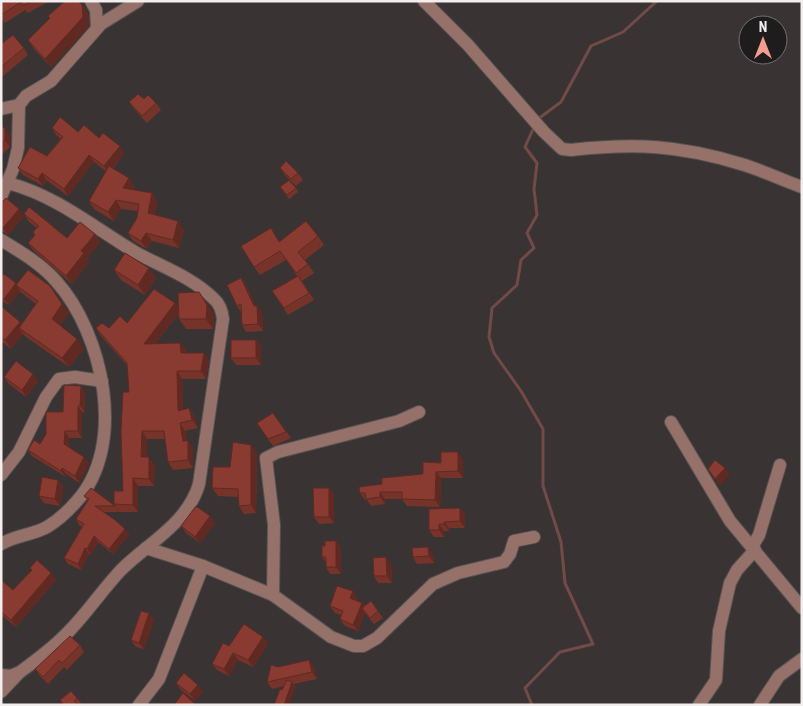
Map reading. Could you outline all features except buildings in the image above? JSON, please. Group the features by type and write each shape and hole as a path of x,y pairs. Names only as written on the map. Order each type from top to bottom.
{"street":[{"path":"90,1 96,10 97,28"},
{"path":"1,197 8,182 18,148 19,105 26,96 51,81 97,28 138,1"},
{"path":"424,1 468,46 544,132 562,149 636,145 684,149 742,164 802,186"},
{"path":"1,109 19,105"},
{"path":"1,692 20,672 71,630 118,574 178,521 196,496 220,348 222,312 216,300 193,282 129,248 44,194 8,182"},
{"path":"1,240 35,262 65,292 96,351 102,381 104,439 97,468 88,486 76,502 47,527 19,535 1,544"},
{"path":"1,475 19,452 46,397 59,379 76,377 102,381"},
{"path":"273,595 274,525 266,458 278,452 399,421 419,412"},
{"path":"671,422 712,495 730,521 802,608"},
{"path":"699,705 716,680 719,631 730,583 753,548 759,535 780,465"},
{"path":"146,548 203,566 273,595 332,638 344,643 363,646 377,638 433,584 458,573 504,562 510,554 514,540 534,537"},
{"path":"139,705 159,679 203,566"},
{"path":"760,705 779,676 802,659"},
{"path":"1,675 11,676 20,672"}],"waterway":[{"path":"538,119 561,102 591,46 623,32 657,1"},
{"path":"532,705 525,688 560,652 593,644 565,583 561,542 543,486 543,429 521,391 494,353 489,337 492,308 517,285 521,260 534,248 527,233 537,215 534,189 537,163 525,147 534,127"}]}
